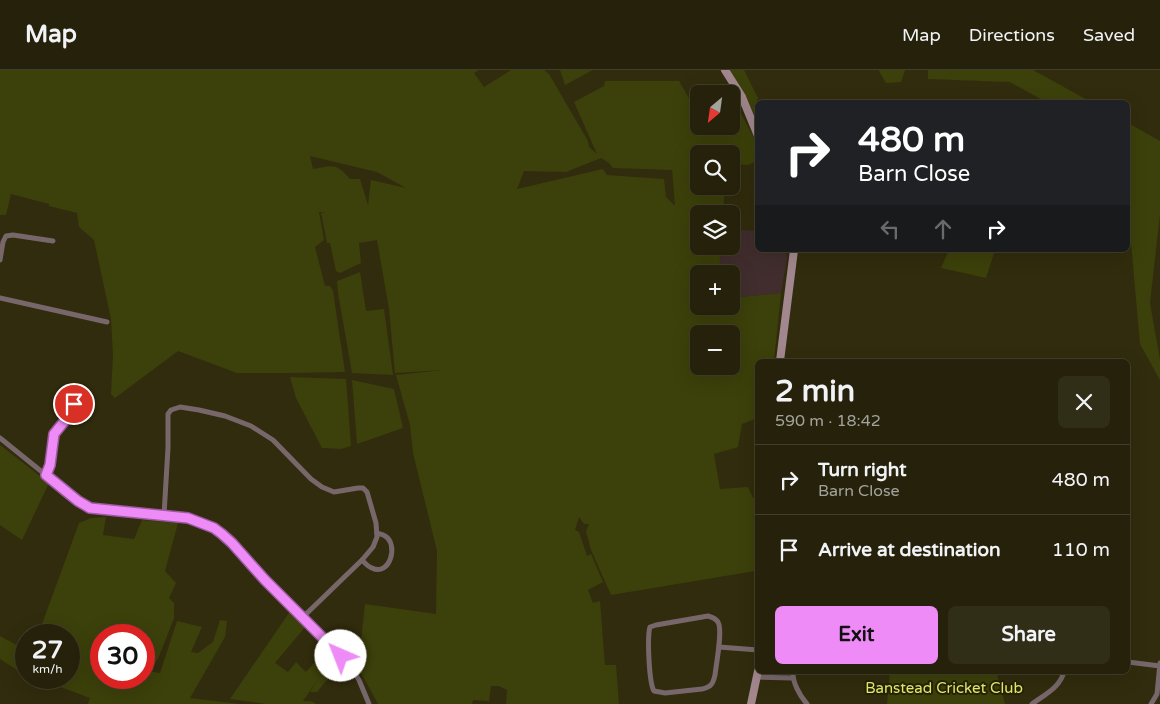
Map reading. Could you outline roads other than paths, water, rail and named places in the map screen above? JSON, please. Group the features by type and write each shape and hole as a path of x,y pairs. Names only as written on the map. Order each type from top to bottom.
{"street":[{"path":"725,70 742,97 755,129"},
{"path":"0,260 6,236 13,234 53,241"},
{"path":"780,359 794,252"},
{"path":"0,298 106,322"},
{"path":"46,475 50,465 54,434 71,413 74,404"},
{"path":"164,516 168,414 171,410 180,407 225,416 251,426 273,440 311,479 322,487 334,492 362,488 367,492 376,524 377,537 373,547 362,560 302,617"},
{"path":"0,438 78,501 90,508 188,518 214,528 242,554 265,580 348,663 359,680 369,704"},
{"path":"362,560 376,570 382,569 391,559 389,540 384,535 377,533"},
{"path":"712,617 720,626 719,647 714,682 708,688 665,693 654,691 651,686 648,636 650,627 656,624 712,617"},
{"path":"719,647 755,650"},
{"path":"1130,662 1160,665 1157,694 1151,704"},
{"path":"751,704 758,674 792,678"},
{"path":"793,674 792,678 807,704"},
{"path":"1032,704 1056,686 1063,678 1064,674"}],"park label":[{"name":"Banstead Cricket Club","path":"944,688"}]}
